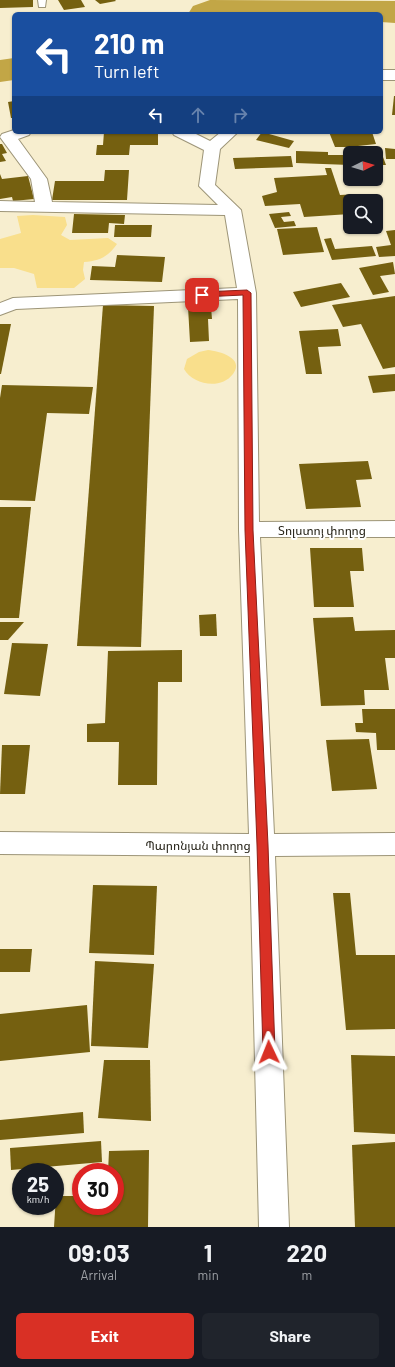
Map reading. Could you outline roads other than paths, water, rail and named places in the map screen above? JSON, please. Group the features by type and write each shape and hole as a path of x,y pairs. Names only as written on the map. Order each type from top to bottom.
{"street":[{"path":"383,75 395,75"},
{"path":"17,134 8,137 39,179 44,206"},
{"path":"184,134 212,148"},
{"path":"228,134 212,148 207,186 233,210 247,293 249,530 262,845 274,1227"},
{"path":"0,206 233,210"},
{"path":"0,309 14,304 38,302 247,293"},
{"name":"Տոլստոյ փողոց","path":"249,530 395,530"},
{"name":"Պարոնյան փողոց","path":"0,843 262,845 395,844"}],"waterway":[{"path":"211,12 232,4 340,8 395,12"},
{"path":"0,71 12,69"}]}
